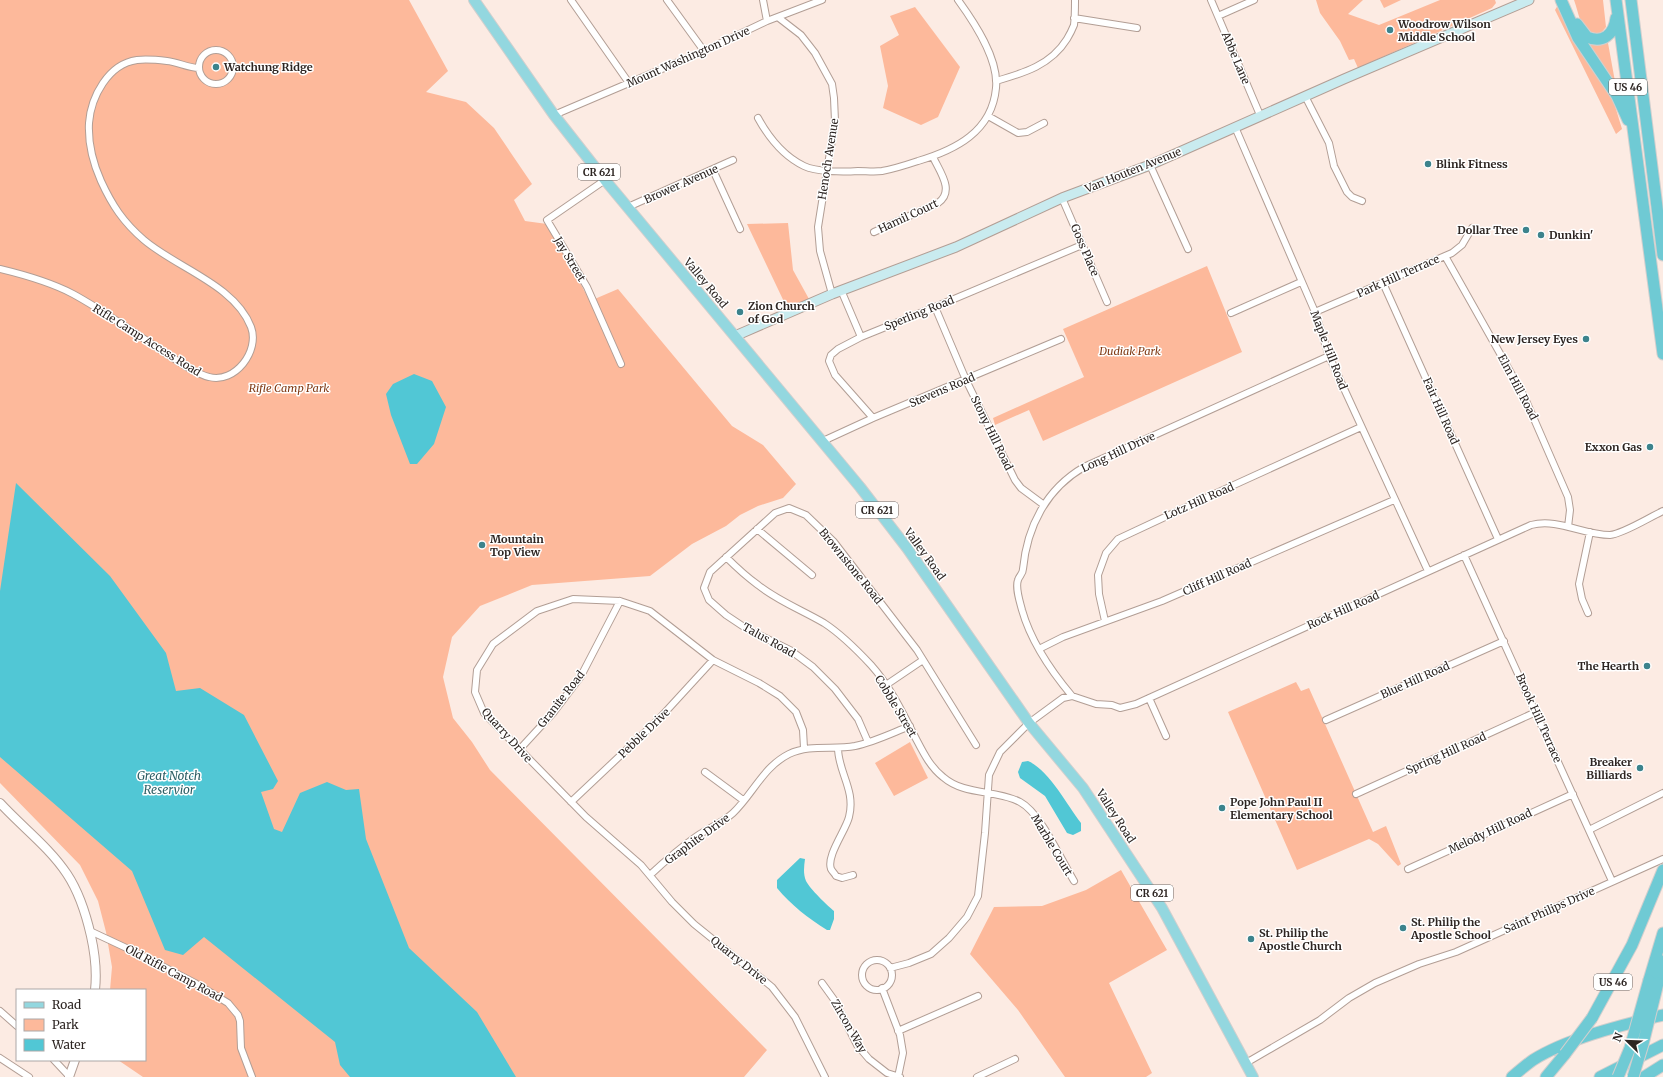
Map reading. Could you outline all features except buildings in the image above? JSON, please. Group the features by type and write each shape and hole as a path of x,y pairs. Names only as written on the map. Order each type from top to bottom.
{"highway":[{"name":"US 46","path":"1631,0 1663,255"},
{"name":"US 46","path":"1616,1 1632,132 1663,354"},
{"path":"1563,4 1587,37 1599,40 1606,38 1614,29 1616,1"},
{"path":"1563,4 1580,42 1621,103 1632,132"},
{"name":"US 46","path":"1546,1077 1592,1018 1632,944 1663,870"},
{"name":"US 46","path":"1618,1077 1630,1048 1653,981 1663,933"},
{"path":"1633,1077 1643,1044 1653,981 1663,961"},
{"path":"1512,1077 1533,1060 1560,1046 1617,1027 1663,1015"},
{"path":"1600,1077 1663,1045"},
{"path":"1644,1077 1663,1065"}],"main road":[{"name":"Valley Road","path":"474,0 554,115 605,180 823,441 907,548 1029,723 1083,788 1162,908 1253,1077"},
{"name":"Van Houten Avenue","path":"735,336 841,290 956,246 1062,198 1150,164 1529,0"}],"street":[{"path":"571,0 630,83"},
{"path":"667,0 704,51"},
{"path":"763,0 767,21"},
{"name":"Mount Washington Drive","path":"554,115 704,51 767,21 779,18 822,0"},
{"path":"758,118 767,134 794,160 805,167 840,172 882,171 933,157 962,143 982,125 988,116 996,89 996,80 994,67 984,43 970,17 958,0"},
{"path":"996,80 1021,74 1041,65 1061,48 1072,31 1075,0"},
{"name":"Abbe Lane","path":"1211,0 1260,116"},
{"path":"1218,16 1254,0"},
{"name":"Henoch Avenue","path":"779,18 801,35 818,57 832,84 835,121 818,218 818,239 823,267 832,294"},
{"path":"1074,18 1137,28"},
{"path":"218,50 229,55 233,67 229,77 224,82 217,84 206,80 201,75 199,68 203,56 210,51 218,50"},
{"name":"Rifle Camp Access Road","path":"0,269 38,279 73,294 168,354 210,378 226,376 237,370 250,353 254,341 253,332 248,319 228,297 208,281 163,254 144,240 120,217 109,199 98,173 88,134 90,114 94,98 104,82 114,71 136,60 155,60 179,63 192,68 199,68"},
{"path":"1305,96 1329,143 1334,166 1347,192 1352,197 1362,201"},
{"path":"988,116 1018,133 1027,132 1044,123"},
{"name":"Maple Hill Road","path":"1235,127 1315,312 1329,356 1428,571"},
{"name":"Hamil Court","path":"874,232 938,204 945,198 947,188 933,157"},
{"name":"Brower Avenue","path":"628,206 733,160"},
{"path":"1150,164 1188,249"},
{"path":"713,170 740,229"},
{"name":"Jay Street","path":"605,180 547,220 587,287 621,364"},
{"name":"Goss Place","path":"1062,198 1108,302"},
{"name":"Park Hill Terrace","path":"1315,312 1458,250 1472,228"},
{"name":"Sperling Road","path":"873,418 836,375 829,361 831,355 838,349 861,337 1082,245"},
{"name":"Elm Hill Road","path":"1445,256 1534,414 1568,497 1570,510 1568,527"},
{"path":"1231,313 1301,282"},
{"name":"Fair Hill Road","path":"1384,283 1498,539"},
{"path":"841,290 861,337"},
{"name":"Stony Hill Road","path":"936,307 966,380 1015,480 1026,493 1044,505"},
{"name":"Stevens Road","path":"823,441 873,418 1061,340"},
{"name":"Long Hill Drive","path":"1072,696 1062,684 1039,649 1029,630 1022,609 1018,580 1023,572 1025,549 1032,527 1044,505 1061,484 1075,472 1084,467 1329,356"},
{"name":"Lotz Hill Road","path":"1105,621 1099,594 1098,575 1106,553 1118,539 1361,427"},
{"name":"Cliff Hill Road","path":"1039,649 1105,621 1162,601 1394,500"},
{"name":"Brownstone Road","path":"726,615 709,600 704,588 710,572 775,513 789,508 806,515 834,542 917,650 976,746"},
{"name":"Rock Hill Road","path":"1072,696 1096,704 1112,705 1120,708 1136,704 1519,529 1547,522 1610,535 1663,511"},
{"path":"757,529 812,576"},
{"path":"1588,613 1582,599 1579,584 1590,532"},
{"name":"Brook Hill Terrace","path":"1464,555 1612,881"},
{"name":"Cobble Street","path":"726,557 758,586 824,623 847,641 872,666 886,685 930,763 943,778 962,789 987,794"},
{"name":"Quarry Drive","path":"804,748 803,730 796,712 780,696 759,683 713,660 650,611 620,601 573,599 537,611 493,644 477,670 475,692 484,713 571,802 641,865 672,902 694,924 772,987 795,1017 825,1077"},
{"name":"Granite Road","path":"519,750 552,713 581,676 620,601"},
{"name":"Talus Road","path":"726,615 747,629 790,650 813,667 835,689 858,719 868,742"},
{"name":"Blue Hill Road","path":"1326,720 1504,641"},
{"name":"Pebble Drive","path":"571,802 658,720 713,660"},
{"path":"886,685 923,660"},
{"path":"890,968 908,964 931,954 949,938 967,917 978,896 985,833 989,775 995,761 1000,752 1029,723 1063,698 1072,696"},
{"path":"1149,698 1166,736"},
{"name":"Spring Hill Road","path":"1356,794 1536,712"},
{"name":"Graphite Drive","path":"650,875 698,836 733,812 769,768 788,754 804,748 838,748 855,746 910,726"},
{"path":"838,748 838,762 847,782 851,796 849,816 831,857 831,868 836,876 842,878 853,875"},
{"path":"705,772 743,800"},
{"path":"1589,830 1663,793"},
{"name":"Marble Court","path":"987,794 1019,801 1030,808 1038,818 1074,881"},
{"name":"Melody Hill Road","path":"1408,869 1573,794"},
{"path":"0,803 34,836 67,874 81,901 95,953 95,989"},
{"name":"Saint Philips Drive","path":"1246,1063 1320,1020 1349,998 1375,983 1418,964 1456,952 1663,859"},
{"name":"Old Rifle Camp Road","path":"90,931 195,983 234,1008 240,1022 240,1048 252,1077"},
{"path":"873,960 883,961 890,968 892,976 890,981 882,988 874,989 863,980 863,970 865,966 873,960"},
{"name":"Zircon Way","path":"822,983 835,1001 857,1045 868,1059 887,1072 899,1077"},
{"path":"882,988 898,1030 903,1052 899,1077"},
{"path":"898,1030 978,996"},
{"path":"0,1011 16,1025"},
{"path":"0,1058 29,1077"},
{"path":"977,1077 1015,1059"},
{"path":"55,1061 69,1077 75,1061"}],"green space":[{"name":"Rifle Camp Park","path":"0,0 409,0 448,71 426,92 466,102 494,128 532,184 514,200 525,221 547,224 590,301 618,289 732,426 763,445 796,484 783,498 758,506 740,515 726,526 692,544 650,576 532,585 480,606 452,637 443,677 453,718 472,742 490,770 767,1050 744,1077 143,1077 119,1061 146,1061 146,989 110,989 112,967 106,932 98,901 80,865 0,783"},
{"name":"Woodrow Wilson Middle School","path":"1316,0 1363,0 1348,14 1379,25 1440,0 1495,0 1496,3 1492,8 1358,68 1354,59 1349,60 1340,41 1320,13"},
{"path":"1380,0 1401,0 1384,8"},
{"path":"1574,0 1603,0 1606,27 1601,33 1594,33 1585,28"},
{"path":"1558,5 1612,96 1622,129 1616,134 1555,10"},
{"path":"915,7 960,67 938,117 921,125 883,108 888,86 880,46 899,35 890,16"},
{"path":"1586,43 1608,43 1616,87"},
{"path":"788,223 793,270 809,299 787,308 747,224"},
{"name":"Dudiak Park","path":"1207,266 1242,352 1043,441 1029,410 995,425 993,418 1084,377 1063,329"},
{"path":"1296,682 1301,691 1309,688 1373,832 1386,826 1401,864 1398,866 1378,844 1369,839 1297,870 1228,712"},
{"path":"910,742 928,778 894,796 875,763"},
{"path":"1121,870 1167,950 1109,983 1152,1073 1146,1077 1065,1077 1018,1010 970,954 994,907 1042,906 1086,890"}],"water":[{"path":"414,374 432,381 446,407 434,444 417,464 410,464 391,415 386,394 393,384"},
{"name":"Great Notch Reservior","path":"16,483 110,576 166,653 176,691 200,688 244,715 278,781 273,789 261,792 274,829 282,832 300,793 327,782 346,790 359,789 366,839 409,948 477,1012 516,1077 350,1077 340,1065 335,1042 204,937 183,955 165,950 132,871 0,757 0,591"},
{"path":"1028,761 1043,772 1057,789 1081,823 1081,831 1073,835 1067,833 1045,796 1020,778 1018,772 1022,762"},
{"path":"800,858 805,859 804,876 806,881 819,897 834,911 834,919 830,930 827,930 800,911 777,888 777,880"}],"place":[{"name":"Woodrow Wilson Middle School","path":"1390,30"},
{"name":"Watchung Ridge","path":"216,67"},
{"name":"Blink Fitness","path":"1428,164"},
{"name":"Dollar Tree","path":"1526,230"},
{"name":"Dunkin'","path":"1541,235"},
{"name":"Zion Church of God","path":"740,312"},
{"name":"New Jersey Eyes","path":"1586,339"},
{"name":"Exxon Gas","path":"1650,447"},
{"name":"Mountain Top View","path":"482,545"},
{"name":"The Hearth","path":"1647,666"},
{"name":"Breaker Billiards","path":"1640,768"},
{"name":"Pope John Paul II Elementary School","path":"1222,808"},
{"name":"St. Philip the Apostle School","path":"1403,928"},
{"name":"St. Philip the Apostle Church","path":"1251,939"}]}
